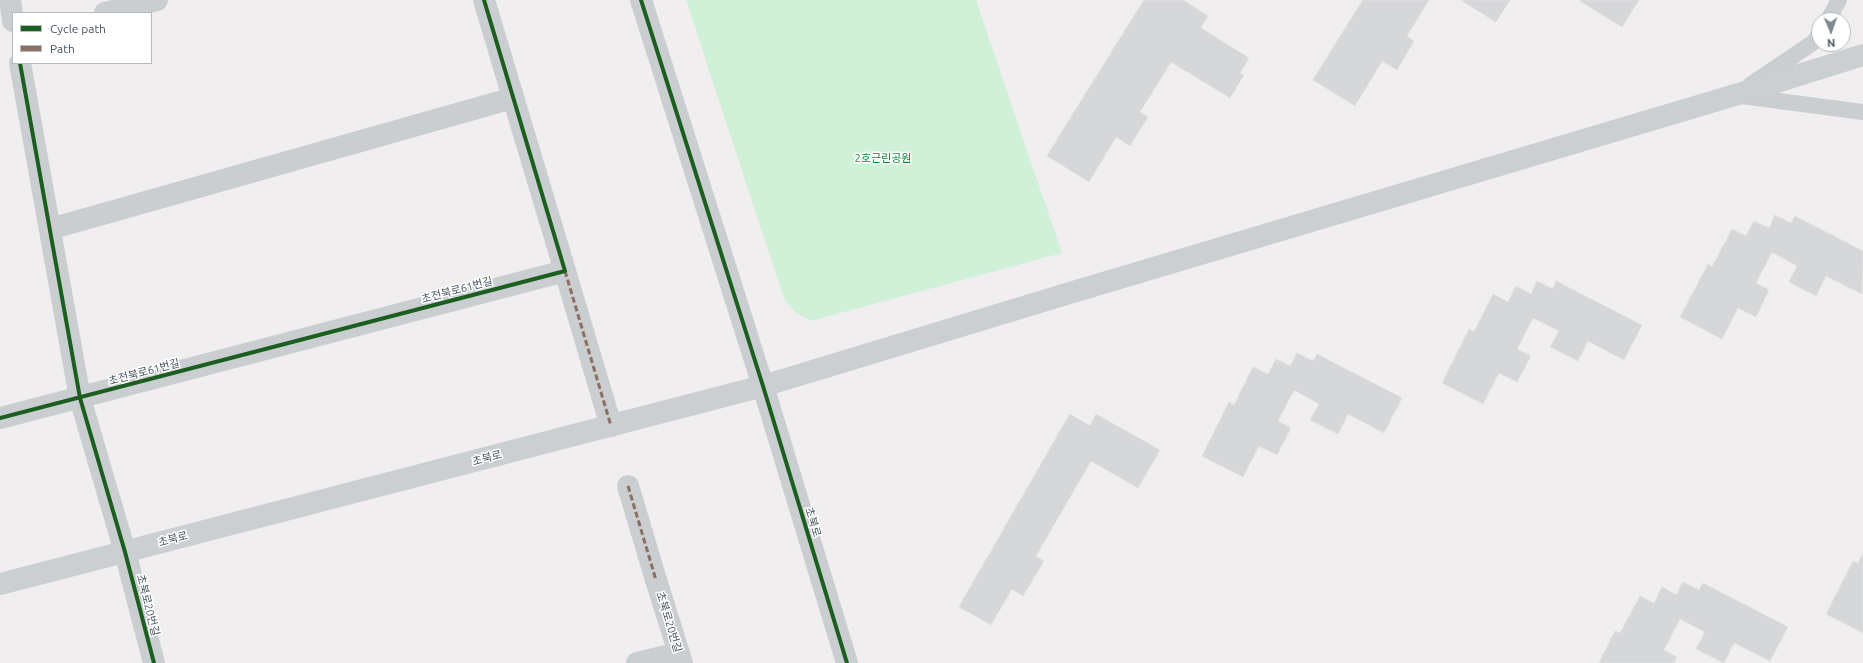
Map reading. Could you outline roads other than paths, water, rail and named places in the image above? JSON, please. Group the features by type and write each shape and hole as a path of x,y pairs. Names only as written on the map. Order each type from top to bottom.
{"main road":[{"path":"763,386 1735,95 1863,55"},
{"name":"초북로","path":"0,584 763,386"}],"street":[{"path":"10,0 12,13"},
{"path":"109,12 157,0"},
{"path":"484,0 611,426"},
{"path":"641,0 763,386"},
{"path":"20,64 80,398 125,552"},
{"path":"50,229 513,98"},
{"name":"초전북로61번길","path":"0,418 565,271"},
{"name":"초북로","path":"763,386 847,663"},
{"name":"초북로20번길","path":"628,486 680,658"},
{"name":"초북로20번길","path":"125,552 154,663"},
{"path":"637,663 680,658"}],"lane":[{"path":"1832,12 1839,0"},
{"path":"1735,95 1811,44"},
{"path":"1735,95 1863,112"}],"park label":[{"name":"2호근린공원","path":"883,158"}]}
